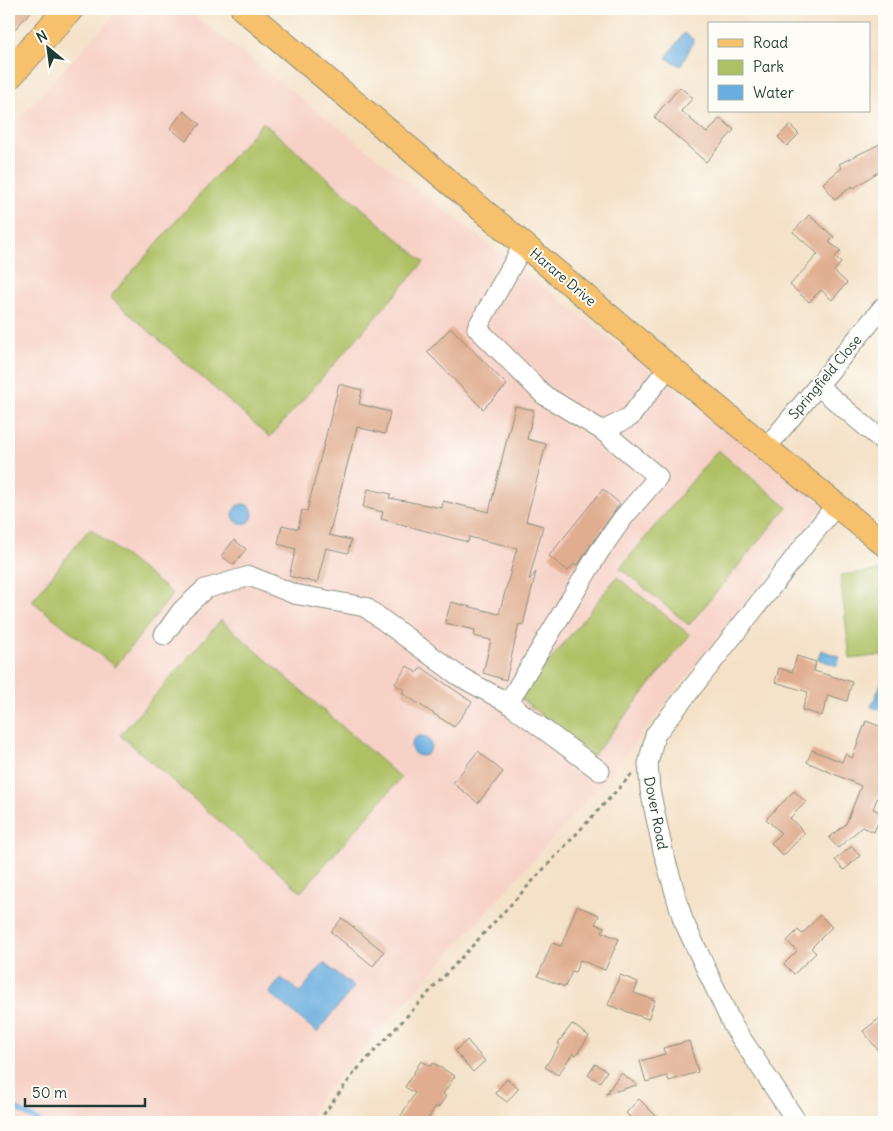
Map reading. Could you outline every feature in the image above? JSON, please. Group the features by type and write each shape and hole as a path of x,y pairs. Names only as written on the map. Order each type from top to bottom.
{"highway":[{"path":"9,75 69,9"}],"main road":[{"name":"Harare Drive","path":"242,9 766,448 884,544"}],"street":[{"path":"508,703 599,552 623,518 658,477 603,430 544,395 477,328 524,244"},
{"name":"Springfield Close","path":"766,448 884,306"},
{"path":"603,430 630,417 660,378"},
{"path":"818,386 884,442"},
{"name":"Dover Road","path":"797,1122 733,1026 683,920 663,851 650,790 648,764 655,735 836,505"},
{"path":"164,635 182,610 205,589 250,576 294,594 365,607 459,676 508,703 600,771"}],"path":[{"path":"320,1122 323,1114 355,1072 650,755"}],"shaded area":[{"path":"120,9 186,9 824,505 599,787 321,1096 307,1122 9,1122 9,129"}],"green space":[{"path":"263,122 424,262 270,437 110,297"},
{"path":"718,450 787,507 689,625 620,568"},
{"path":"90,528 173,594 115,667 32,601"},
{"path":"884,570 884,655 850,659 840,575"},
{"path":"617,577 690,635 593,756 520,698"},
{"path":"221,620 401,778 301,892 120,735"}],"water":[{"path":"684,33 694,40 681,66 666,58"},
{"path":"243,504 250,507 253,514 250,521 243,524 236,521 233,514 236,507"},
{"path":"821,650 840,657 837,666 818,659"},
{"path":"884,680 884,711 871,707"},
{"path":"421,736 428,739 431,746 428,753 421,756 414,753 411,746 414,739"},
{"path":"324,963 354,987 317,1032 269,993 281,978 300,992"}],"building":[{"path":"9,9 33,9 9,36"},
{"path":"680,87 693,98 681,111 707,133 720,118 734,130 706,162 654,117"},
{"path":"184,111 200,124 186,141 170,128"},
{"path":"790,125 799,134 787,146 778,137"},
{"path":"884,142 884,168 854,188 852,186 835,200 823,183 842,168 839,164"},
{"path":"809,215 834,237 829,242 841,251 835,257 841,263 834,271 847,283 832,300 821,290 809,302 790,285 818,254 793,232"},
{"path":"451,328 507,385 483,409 427,352"},
{"path":"339,384 362,390 359,404 390,412 385,434 357,427 329,535 351,540 348,553 326,548 317,583 289,576 296,549 278,544 282,525 298,529 302,510 307,511"},
{"path":"515,406 534,410 527,439 546,444 526,521 543,526 529,580 536,572 523,625 519,624 506,680 483,673 491,640 474,636 475,630 445,623 451,602 499,614 517,548 469,537 468,542 381,519 383,512 363,507 368,489 391,494 389,498 442,508 443,501 489,512"},
{"path":"603,489 620,504 578,565 574,564 568,571 549,556"},
{"path":"234,540 246,549 234,565 221,556"},
{"path":"797,656 816,662 814,671 852,682 847,701 828,695 822,716 802,710 808,692 775,682 779,668 792,672"},
{"path":"407,666 417,673 421,667 472,702 454,727 402,693 404,690 395,684"},
{"path":"866,721 884,728 884,781 873,809 882,813 874,832 862,827 838,848 829,838 846,824 861,786 807,762 812,750 842,762 845,754 852,758"},
{"path":"478,751 503,772 478,803 453,783"},
{"path":"794,791 806,802 790,818 805,833 783,856 771,843 781,833 766,819"},
{"path":"852,846 860,856 844,870 835,860"},
{"path":"577,906 599,915 595,924 604,927 602,932 619,939 605,970 580,960 575,972 572,971 565,987 538,976 552,943 561,946"},
{"path":"820,915 832,927 811,948 816,953 794,974 784,964 797,951 787,941 798,930 802,934"},
{"path":"342,918 384,952 373,966 331,932"},
{"path":"620,975 638,982 634,993 655,1000 648,1019 608,1005"},
{"path":"884,1015 884,1058 863,1031"},
{"path":"572,1024 589,1036 576,1055 573,1053 558,1075 545,1067 560,1044 558,1043"},
{"path":"467,1040 485,1061 473,1072 455,1051"},
{"path":"689,1041 698,1072 669,1081 667,1076 646,1082 640,1061 665,1054 663,1048"},
{"path":"421,1061 431,1066 433,1063 455,1076 443,1094 446,1096 438,1108 436,1106 426,1122 397,1122 415,1093 405,1087"},
{"path":"595,1064 607,1071 600,1082 588,1075"},
{"path":"621,1073 637,1085 606,1094"},
{"path":"507,1079 519,1088 507,1102 495,1093"},
{"path":"639,1099 662,1122 635,1122 626,1113"}],"waterway":[{"path":"9,1105 40,1122"}]}
